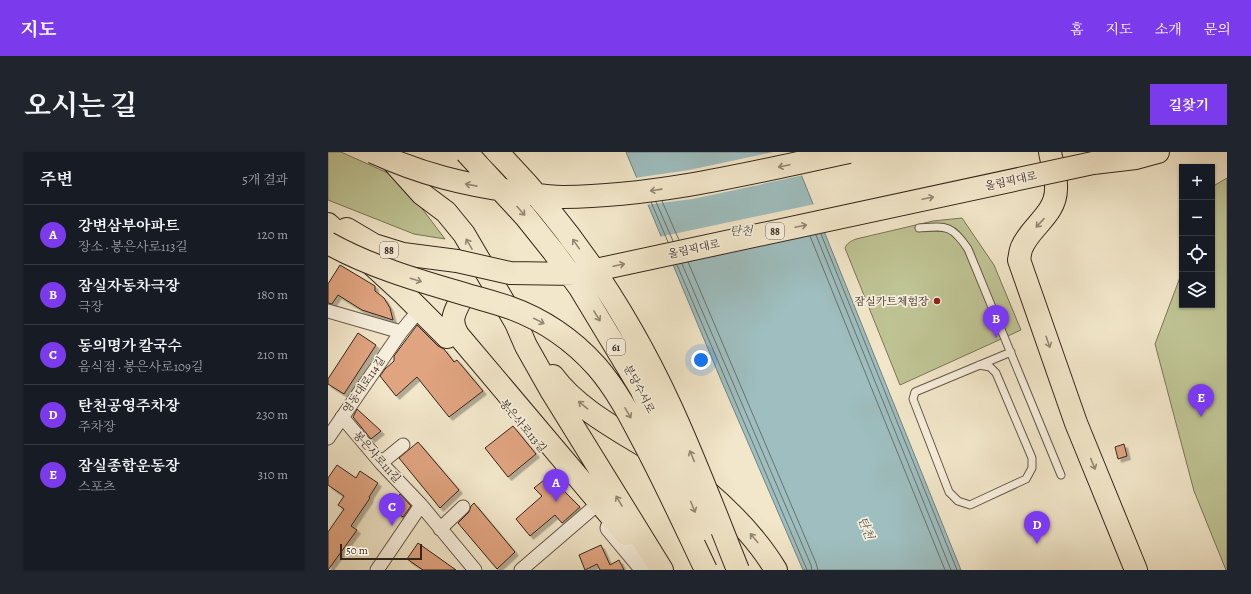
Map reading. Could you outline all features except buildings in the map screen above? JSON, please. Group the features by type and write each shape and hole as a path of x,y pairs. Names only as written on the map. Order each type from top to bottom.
{"highway":[{"path":"372,152 417,170 458,182 496,189 561,197 636,193 676,188 849,152"},
{"path":"384,152 422,194 446,212 464,234 516,323 526,346 552,392 662,570"},
{"name":"분당수서로","path":"466,152 525,216 553,251 580,288 617,348 641,389 683,483 719,570"},
{"name":"분당수서로","path":"497,152 526,182 572,238 617,306 671,406 738,570"},
{"path":"1050,152 1056,189 1054,203 1045,217 1034,229 1022,248 1019,260 1076,423 1136,570"},
{"name":"올림픽대로","path":"328,219 374,245 403,254 456,261 510,273 577,274 1093,163 1136,158 1158,152"},
{"path":"328,224 420,309 447,337"},
{"path":"328,243 380,267 402,275 524,313 544,323 581,351 597,367 614,388 629,414 659,470 706,570"},
{"path":"328,249 372,265"},
{"path":"577,274 543,282 463,295 453,317 452,323 458,335 621,528 644,556 653,570"},
{"path":"516,323 533,342 554,377 562,387 614,428 665,459 722,504 741,522 776,570"}],"street":[{"name":"영동대로114길","path":"328,438 400,332 420,309"},
{"path":"328,310 400,332"},
{"name":"봉은사로113길","path":"447,337 644,570"},
{"name":"봉은사로111길","path":"342,417 381,463 421,505 475,570"},
{"path":"381,463 402,445"},
{"path":"377,570 421,505"},
{"path":"440,529 464,507"},
{"path":"522,570 593,508"}],"lane":[{"path":"919,228 944,226 959,235 968,249 1061,475"},
{"path":"979,365 990,367 996,372 1032,458 1032,468 1026,479 970,504 958,501 949,492 913,399 915,392 979,365 1011,352"}],"green space":[{"path":"328,152 341,152 399,178 445,239 414,234 328,200"},
{"path":"1227,178 1227,570 1194,491 1155,344 1179,280 1179,308 1215,308 1215,185"},
{"name":"잠실카트체험장","path":"962,218 994,265 1021,330 900,385 845,248 849,242 856,239 933,221"}],"water":[{"name":"탄천","path":"626,152 792,152 961,570 803,570 721,380"}],"pier":[{"path":"773,152 794,152 804,175 693,199 645,205 634,178 689,170"},
{"path":"815,204 827,232 670,265 659,237"}],"place":[{"name":"잠실카트체험장","path":"937,301"},
{"name":"잠실자동차극장","path":"996,338"},
{"name":"잠실종합운동장","path":"1201,417"},
{"name":"강변삼부아파트","path":"556,502"},
{"name":"동의명가 칼국수","path":"392,526"},
{"name":"탄천공영주차장","path":"1037,544"}]}
